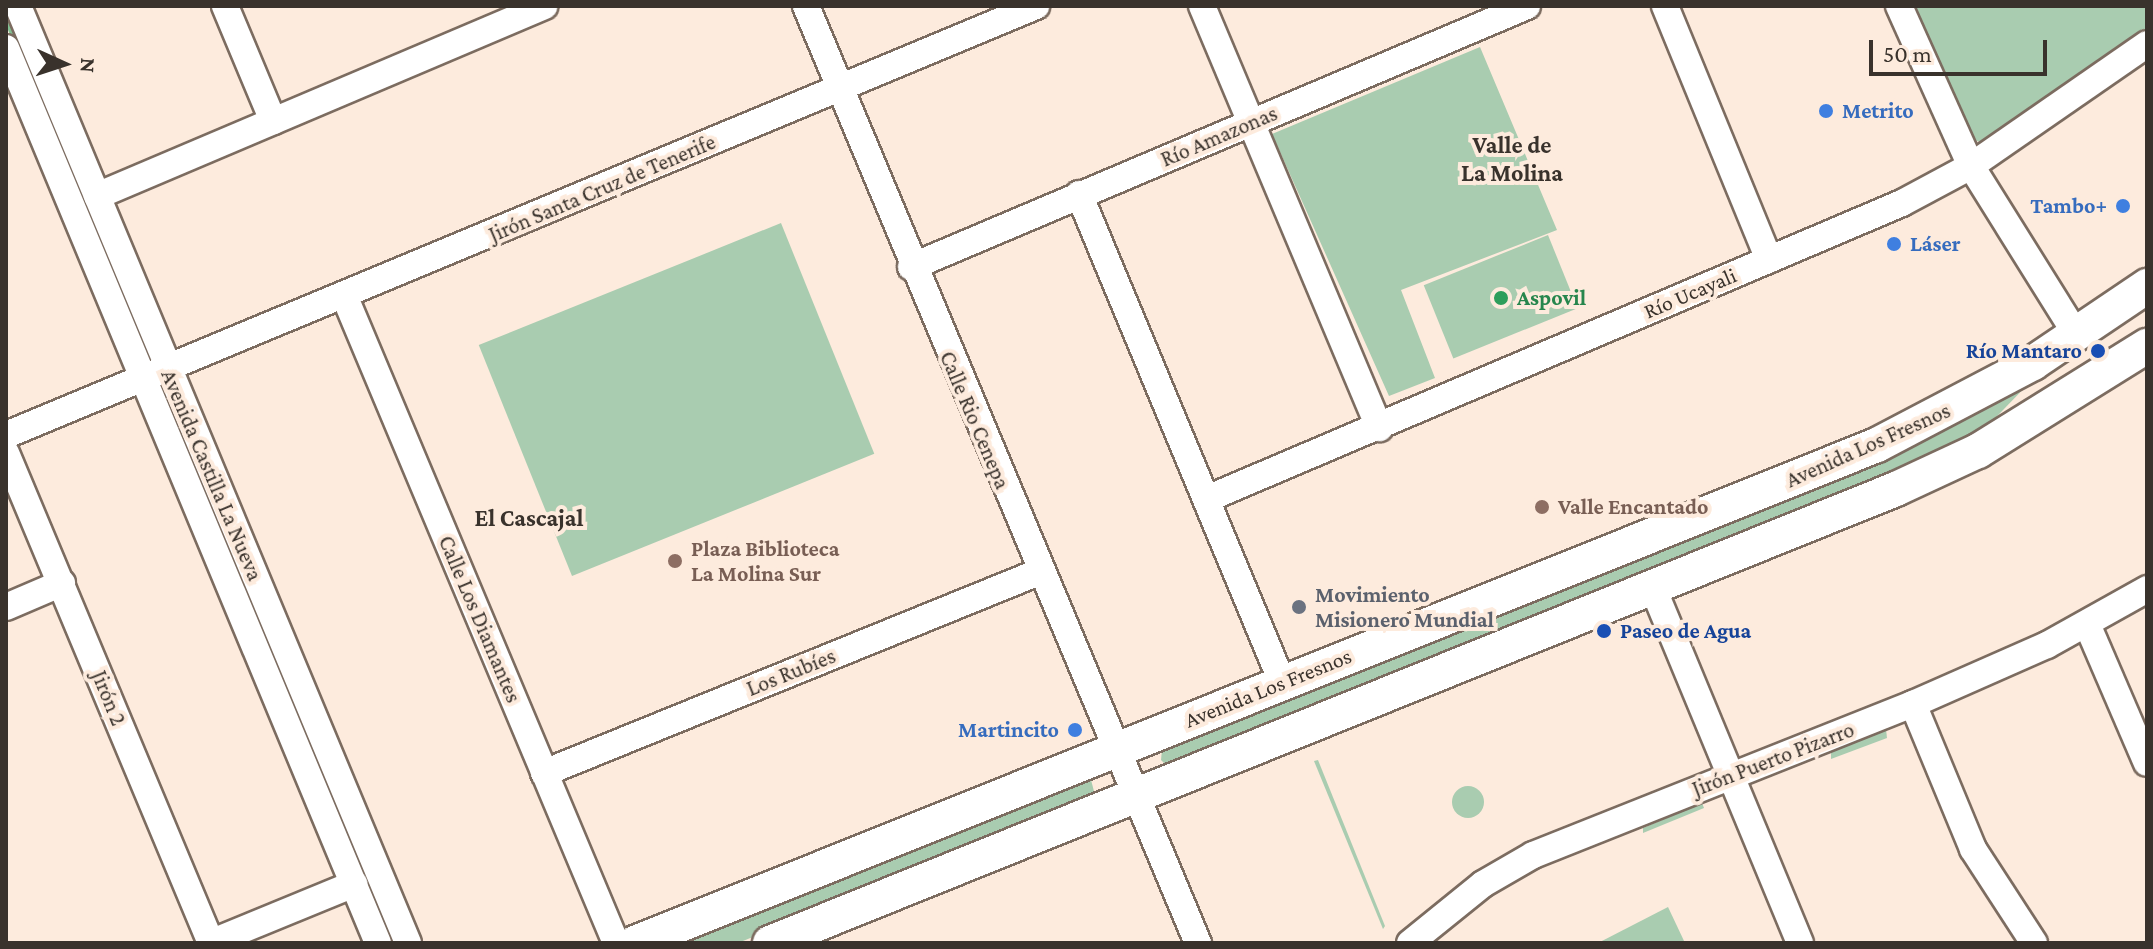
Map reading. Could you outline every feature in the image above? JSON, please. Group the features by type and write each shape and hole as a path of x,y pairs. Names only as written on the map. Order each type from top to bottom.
{"main road":[{"name":"Avenida Los Fresnos","path":"635,943 1877,445 1973,398 2147,286"},
{"path":"770,943 1653,588 1978,451 2147,346"}],"street":[{"name":"Avenida Castilla La Nueva","path":"18,6 408,943"},
{"path":"225,6 273,121"},
{"path":"97,196 544,6"},
{"name":"Calle Rio Cenepa","path":"806,6 911,267 1115,750 1138,794 1198,943"},
{"name":"Jirón Santa Cruz de Tenerife","path":"6,435 1036,6"},
{"path":"1202,6 1379,428"},
{"name":"Río Amazonas","path":"911,267 1527,6"},
{"path":"1665,6 1769,259"},
{"path":"1899,6 1971,166 2076,334"},
{"name":"Río Ucayali","path":"1209,498 1769,259 1836,234 1971,166 2147,44"},
{"name":"Avenida Castilla La Nueva","path":"6,48 378,943"},
{"path":"1079,194 1209,498 1282,682"},
{"name":"Calle Los Diamantes","path":"344,295 616,943"},
{"name":"Jirón 2","path":"6,453 210,943"},
{"name":"Los Rubíes","path":"544,773 1039,572"},
{"path":"6,607 62,583"},
{"path":"1653,588 1728,777 1800,943"},
{"name":"Jirón Puerto Pizarro","path":"1410,943 1483,884 1533,855 1913,704 2087,624 2147,589"},
{"path":"2087,624 2147,763"},
{"path":"1913,704 1973,849 2034,943"},
{"path":"210,943 354,884"}],"green space":[{"path":"6,6 149,349 141,353 6,25"},
{"path":"1913,6 2147,6 2147,32 1982,143 1970,138"},
{"path":"1480,47 1557,230 1401,290 1435,378 1389,396 1272,134"},
{"path":"781,223 874,454 572,576 479,345"},
{"name":"Aspovil","path":"1548,235 1578,308 1453,358 1424,285"},
{"path":"2036,376 1974,440 1167,766 1161,760 1162,750"},
{"path":"165,385 401,942 391,943 156,389"},
{"path":"1886,729 1887,738 1831,759 1831,751"},
{"path":"1318,760 1385,926 1383,929 1314,761"},
{"path":"1090,776 1096,799 738,943 669,943"},
{"path":"1468,786 1479,791 1484,802 1479,813 1468,818 1457,813 1452,802 1457,791"},
{"path":"1702,803 1704,808 1643,833 1643,828"},
{"path":"1668,907 1685,943 1598,943"}],"place":[{"name":"Metrito","path":"1826,111"},
{"name":"Tambo+","path":"2123,206"},
{"name":"Láser","path":"1894,244"},
{"name":"Aspovil","path":"1501,298"},
{"name":"Río Mantaro","path":"2098,351"},
{"name":"Valle Encantado","path":"1542,507"},
{"name":"Plaza Biblioteca La Molina Sur","path":"675,561"},
{"name":"Movimiento Misionero Mundial","path":"1299,607"},
{"name":"Paseo de Agua","path":"1604,631"},
{"name":"Martincito","path":"1075,730"}],"district":[{"name":"Valle de La Molina","path":"1512,159"},
{"name":"El Cascajal","path":"529,518"}]}
